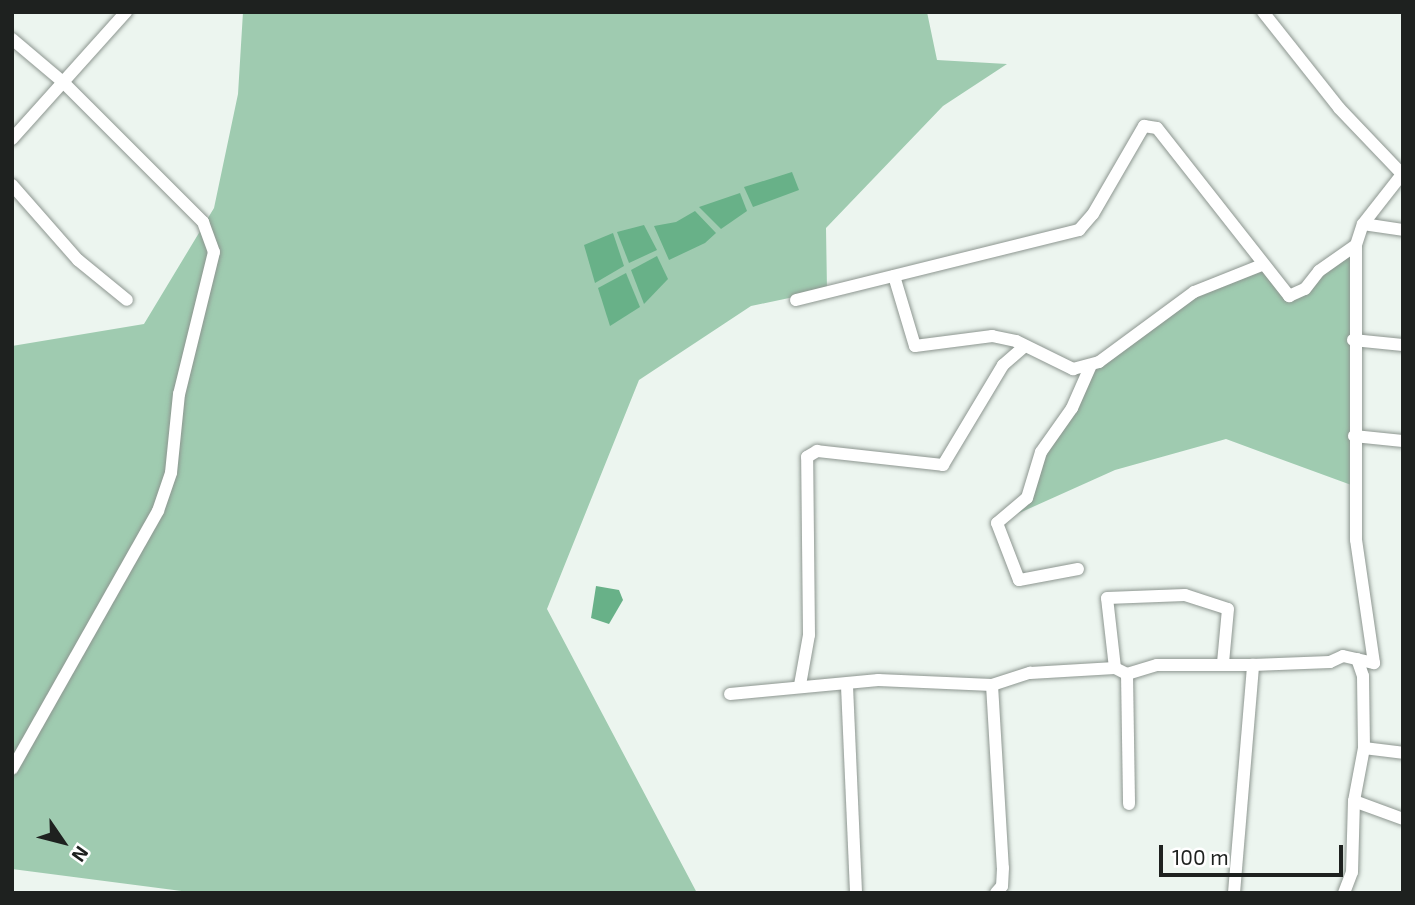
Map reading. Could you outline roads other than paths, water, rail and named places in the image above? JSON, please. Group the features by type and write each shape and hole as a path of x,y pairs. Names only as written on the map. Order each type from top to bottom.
{"street":[{"path":"12,139 127,12"},
{"path":"730,694 800,685 847,686 936,679 992,685 1030,673 1121,671 1157,665 1330,662 1343,656 1374,663 1356,540 1353,340 1356,245 1363,224 1402,173 1339,108 1263,12"},
{"path":"12,39 64,83 203,222 214,252 179,394 171,473 158,511 12,769"},
{"path":"796,300 1079,230 1093,214 1144,126 1157,128 1289,296 1305,289 1319,271 1356,245"},
{"path":"12,185 78,260 127,300"},
{"path":"1363,224 1403,230"},
{"path":"894,276 915,346 992,336 1025,346 1073,369 1091,365 1194,292 1262,265"},
{"path":"1353,340 1403,345"},
{"path":"800,685 809,635 807,457 817,451 943,465 996,374 1025,346"},
{"path":"1078,569 1018,580 998,523 1027,498 1041,452 1072,408 1091,365"},
{"path":"1354,436 1403,441"},
{"path":"1129,804 1121,671 1107,598 1185,595 1228,609 1223,663"},
{"path":"1344,893 1352,872 1354,801 1364,748 1363,676 1357,659"},
{"path":"1234,893 1253,665"},
{"path":"992,685 1003,868 1002,886 996,893"},
{"path":"847,686 856,893"},
{"path":"1364,748 1403,753"},
{"path":"1354,801 1403,819"}]}
